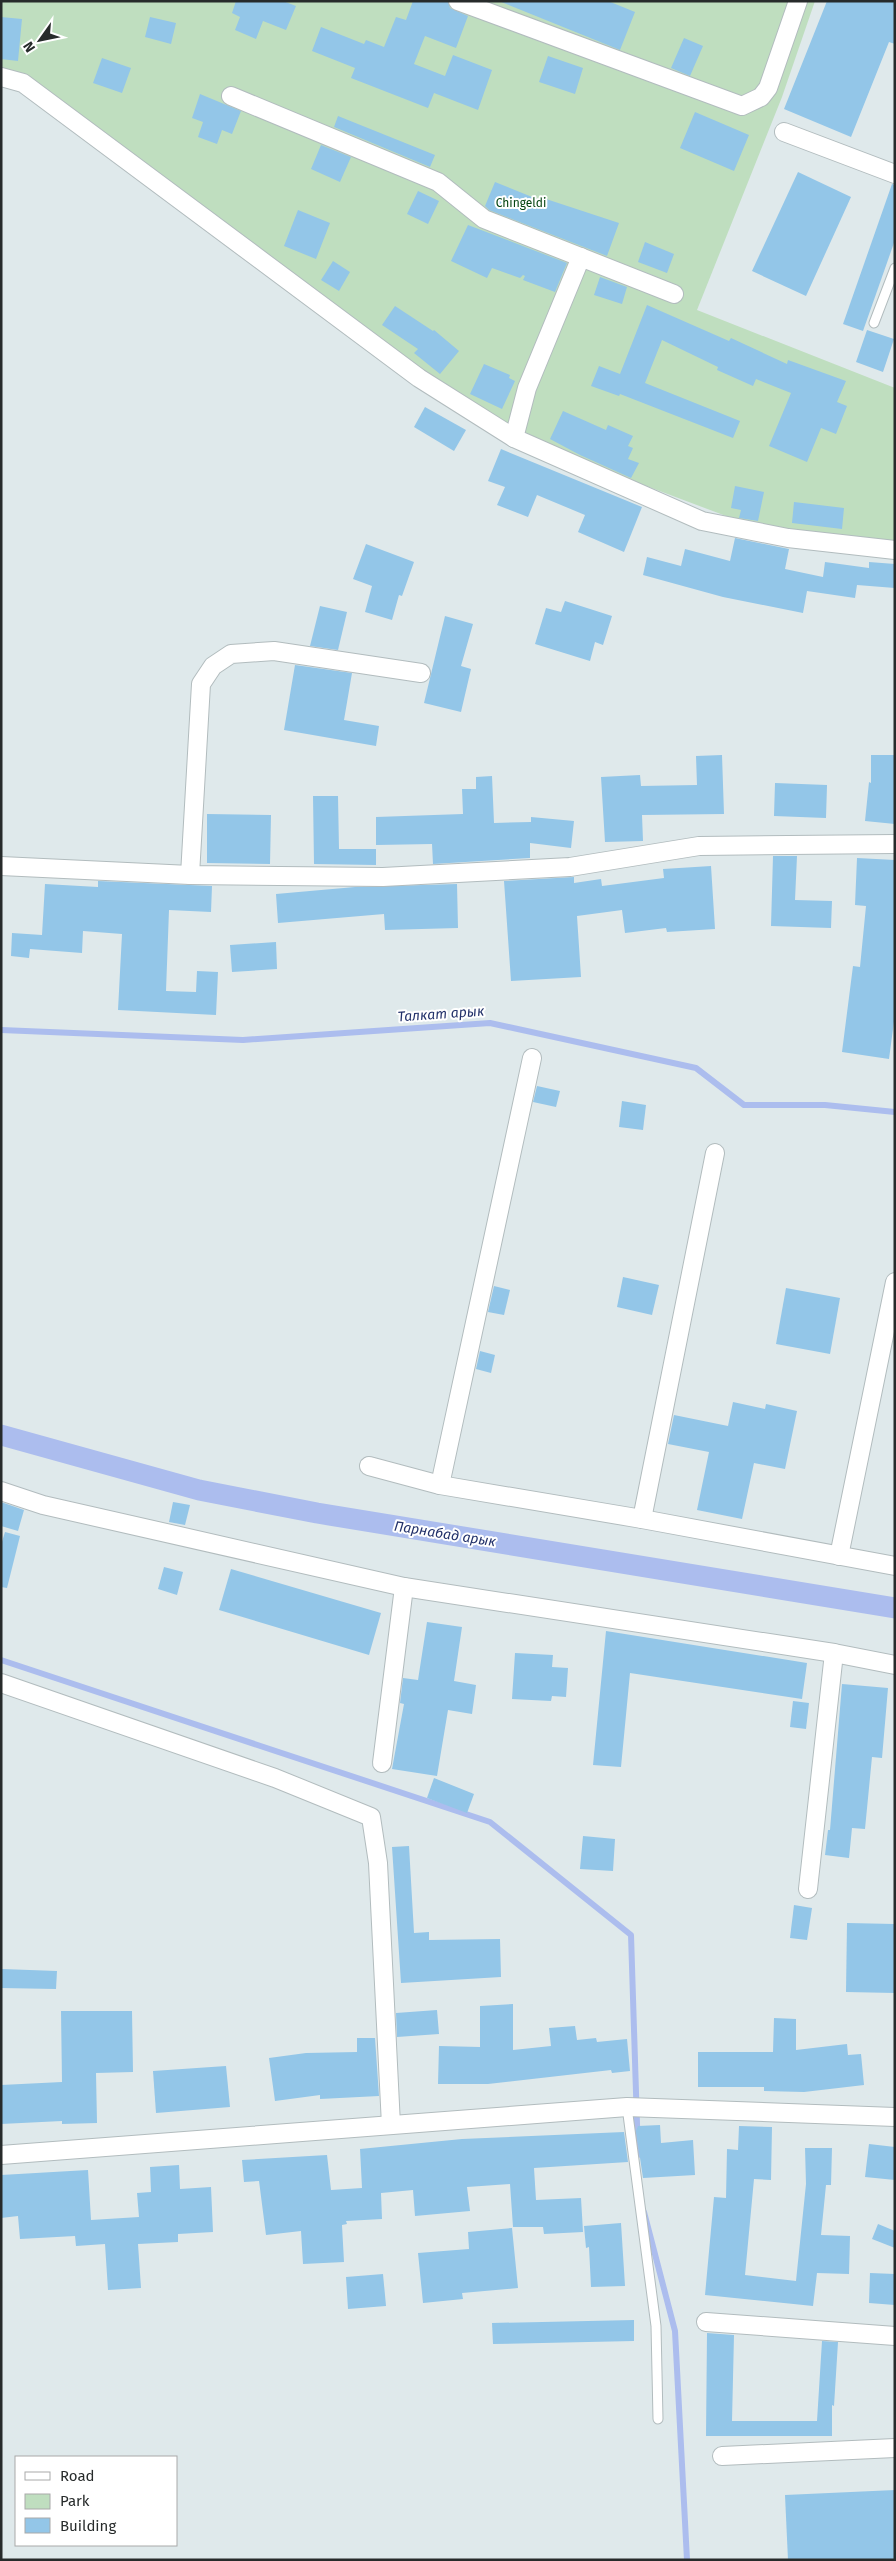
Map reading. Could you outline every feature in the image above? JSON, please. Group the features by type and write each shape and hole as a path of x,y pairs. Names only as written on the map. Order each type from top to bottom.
{"street":[{"path":"458,1 742,106 762,97 768,88 798,1"},
{"path":"1,77 23,83 419,378 514,438 702,521 788,538 895,550"},
{"path":"231,96 438,182 484,219 674,294"},
{"path":"784,132 894,171"},
{"path":"514,438 526,388 581,257"},
{"path":"190,875 201,684 213,666 231,654 274,651 421,673"},
{"path":"1,866 190,875 383,878 570,867 699,846 895,844"},
{"path":"440,1485 532,1058"},
{"path":"642,1519 715,1153"},
{"path":"839,1556 895,1282"},
{"path":"369,1466 440,1485 642,1519 895,1566"},
{"path":"1,1491 43,1505 404,1587 834,1653 895,1666"},
{"path":"382,1762 404,1587"},
{"path":"808,1889 834,1653"},
{"path":"1,1683 275,1778 371,1817 378,1863 391,2125"},
{"path":"1,2155 627,2107 895,2117"},
{"path":"706,2322 895,2336"},
{"path":"722,2456 895,2448"}],"lane":[{"path":"874,323 895,268"},
{"path":"627,2107 656,2326 658,2419"}],"green space":[{"name":"Chingeldi","path":"1,1 815,1 782,97 697,310 895,388 895,551 734,519 564,455 419,378 1,71"}],"building":[{"path":"236,1 283,1 296,6 286,30 263,21 256,39 235,30 240,17 232,13"},
{"path":"413,1 448,1 450,8 468,16 456,48 425,36 414,64 445,76 453,55 492,70 478,110 434,93 428,108 351,78 355,68 312,51 321,27 364,44 366,40 384,47 396,17 406,20"},
{"path":"499,1 608,1 635,12 620,50"},
{"path":"827,1 895,1 895,44 889,42 851,137 784,109"},
{"path":"1,17 22,19 18,61 1,59"},
{"path":"150,17 176,23 171,44 145,37"},
{"path":"684,38 703,46 690,76 671,68"},
{"path":"548,56 583,68 575,94 539,82"},
{"path":"102,58 131,68 122,93 93,83"},
{"path":"200,94 241,111 232,134 222,130 217,144 198,137 203,122 192,118"},
{"path":"695,112 749,135 734,171 680,148"},
{"path":"338,116 435,155 430,167 334,127"},
{"path":"321,145 351,157 340,182 311,169"},
{"path":"798,172 851,197 806,296 752,271"},
{"path":"495,182 542,201 543,198 619,223 607,256 489,210 485,206"},
{"path":"892,184 895,185 895,240 863,331 843,324"},
{"path":"418,191 439,201 428,224 407,214"},
{"path":"298,210 330,223 316,259 284,246"},
{"path":"468,225 567,263 555,292 523,280 525,276 523,275 520,278 492,268 487,278 451,261"},
{"path":"645,242 674,254 667,273 638,262"},
{"path":"333,261 350,272 339,291 321,280"},
{"path":"600,277 627,287 622,304 594,295"},
{"path":"647,305 729,341 731,338 787,364 788,360 846,381 837,402 847,406 836,434 821,428 807,462 769,446 791,393 756,379 753,386 717,370 718,367 662,340 645,383 740,421 733,438 620,394 619,396 591,386 599,366 620,374"},
{"path":"395,306 434,330 459,351 440,374 414,353 418,349 382,325"},
{"path":"867,330 894,339 883,372 856,362"},
{"path":"484,364 510,375 509,378 515,381 502,409 470,394"},
{"path":"425,407 466,430 454,451 414,427"},
{"path":"563,411 606,430 608,425 633,436 628,446 633,448 628,459 639,463 631,478 550,439"},
{"path":"501,449 642,507 624,552 578,532 585,515 537,495 528,517 497,505 505,487 488,481"},
{"path":"735,486 764,492 758,521 739,518 741,510 731,508"},
{"path":"794,502 844,508 842,529 792,523"},
{"path":"735,538 789,549 785,569 823,577 825,562 869,568 869,562 895,564 895,588 857,585 855,598 807,591 803,613 723,597 643,575 647,557 681,566 685,549 730,561"},
{"path":"366,544 414,562 402,596 399,595 392,620 365,612 372,586 353,579"},
{"path":"565,601 612,616 603,645 595,642 590,661 535,644 546,608 561,612"},
{"path":"320,606 347,612 338,650 310,646"},
{"path":"445,616 473,624 461,666 471,669 461,712 424,703"},
{"path":"295,665 352,673 344,720 379,726 376,746 284,730"},
{"path":"722,755 724,814 642,815 643,841 605,842 601,777 640,775 641,786 697,785 696,756"},
{"path":"871,755 895,755 895,824 865,821 869,782 871,783"},
{"path":"492,776 494,823 531,822 531,817 574,821 571,848 530,843 530,858 433,864 432,844 376,845 376,817 463,814 462,789 476,789 476,777"},
{"path":"775,783 827,785 826,818 774,816"},
{"path":"313,796 338,796 339,849 376,849 376,865 314,864"},
{"path":"207,814 271,815 270,864 207,863"},
{"path":"773,856 797,856 795,900 832,901 831,928 771,926"},
{"path":"857,858 895,860 895,1014 889,1059 842,1052 853,966 860,967 866,906 855,905"},
{"path":"711,866 715,929 667,932 666,928 625,933 622,910 577,916 581,977 511,981 504,881 574,877 574,883 601,879 602,886 664,878 663,869"},
{"path":"98,881 212,886 211,912 169,910 166,991 196,992 197,971 218,972 216,1015 118,1010 122,934 83,931 82,953 30,949 29,958 11,956 12,933 42,935 45,884 98,887"},
{"path":"457,884 458,928 385,930 384,914 278,923 276,894 355,887"},
{"path":"276,942 277,969 232,972 230,945"},
{"path":"537,1086 560,1091 556,1107 533,1102"},
{"path":"622,1101 646,1105 643,1130 619,1127"},
{"path":"623,1277 659,1285 652,1315 617,1307"},
{"path":"494,1286 510,1290 504,1315 488,1312"},
{"path":"786,1288 840,1298 830,1354 776,1344"},
{"path":"480,1351 495,1355 491,1373 476,1369"},
{"path":"733,1402 765,1409 766,1404 797,1411 785,1469 754,1463 742,1519 697,1510 709,1452 668,1444 674,1415 728,1426"},
{"path":"1,1502 24,1510 18,1531 1,1526"},
{"path":"173,1502 190,1505 185,1525 169,1522"},
{"path":"5,1532 20,1536 7,1588 1,1587 1,1545"},
{"path":"164,1567 183,1572 177,1595 158,1589"},
{"path":"231,1569 381,1613 369,1655 219,1610"},
{"path":"427,1622 462,1627 454,1681 476,1685 472,1714 448,1710 437,1776 392,1769 404,1704 400,1703 403,1678 418,1680"},
{"path":"606,1631 807,1663 802,1699 630,1673 621,1767 593,1765"},
{"path":"515,1653 553,1655 552,1667 568,1668 566,1697 552,1696 551,1701 512,1699"},
{"path":"842,1684 888,1688 882,1758 872,1757 865,1829 852,1828 849,1858 825,1855 828,1830 830,1830"},
{"path":"793,1701 809,1703 806,1729 790,1727"},
{"path":"434,1778 474,1794 467,1813 427,1798"},
{"path":"583,1836 615,1839 613,1871 580,1869"},
{"path":"409,1846 414,1933 429,1932 429,1940 500,1939 501,1977 401,1983 392,1847"},
{"path":"794,1905 812,1908 807,1940 790,1938"},
{"path":"847,1923 895,1924 895,1993 846,1992"},
{"path":"2,1969 57,1971 56,1989 1,1988"},
{"path":"513,2004 513,2050 551,2046 549,2028 575,2026 577,2040 596,2038 597,2042 627,2039 630,2071 612,2073 611,2070 488,2084 438,2084 439,2046 480,2047 480,2006"},
{"path":"437,2010 439,2034 397,2037 396,2013"},
{"path":"61,2011 132,2011 133,2072 96,2073 97,2123 62,2124 62,2121 1,2124 1,2085 62,2082"},
{"path":"774,2018 796,2019 796,2050 847,2044 848,2055 861,2054 864,2085 804,2092 764,2091 764,2087 698,2087 698,2052 773,2052"},
{"path":"357,2038 375,2038 379,2096 320,2099 320,2095 275,2101 269,2058 306,2053 357,2052"},
{"path":"226,2066 230,2107 156,2113 153,2071"},
{"path":"660,2125 661,2143 693,2140 695,2175 643,2178 636,2131 638,2126"},
{"path":"739,2126 772,2127 771,2180 754,2179 745,2275 796,2281 806,2184 805,2148 832,2148 831,2185 826,2185 821,2235 850,2236 849,2274 817,2273 813,2306 705,2295 714,2197 726,2198 727,2149 738,2150"},
{"path":"624,2132 628,2162 534,2168 536,2200 581,2198 583,2232 544,2234 543,2227 513,2227 510,2184 467,2187 470,2211 415,2216 413,2190 381,2193 382,2219 346,2221 347,2224 342,2225 344,2262 303,2264 301,2231 266,2235 259,2181 244,2182 242,2160 327,2155 331,2190 362,2188 360,2149 462,2139"},
{"path":"869,2144 895,2147 895,2180 865,2177"},
{"path":"179,2165 180,2189 211,2187 213,2232 178,2234 178,2242 138,2244 141,2288 108,2290 105,2244 76,2246 75,2236 20,2239 18,2216 1,2218 1,2175 88,2170 91,2220 139,2217 137,2193 151,2192 150,2167"},
{"path":"621,2223 625,2286 591,2287 589,2247 586,2248 584,2226"},
{"path":"878,2224 895,2231 895,2248 872,2239"},
{"path":"512,2228 518,2288 462,2293 463,2299 423,2303 418,2253 469,2249 468,2232"},
{"path":"870,2273 895,2274 895,2305 869,2303"},
{"path":"383,2274 386,2306 348,2309 346,2277"},
{"path":"634,2320 634,2341 493,2344 492,2323"},
{"path":"707,2333 734,2335 732,2421 817,2421 822,2341 838,2342 834,2406 832,2405 832,2436 706,2436"},
{"path":"895,2490 895,2560 788,2560 785,2495"}],"waterway":[{"name":"Талкат арык","path":"1,1030 243,1040 490,1023 696,1068 744,1105 825,1105 895,1112"},
{"name":"Парнабад арык","path":"1,1435 199,1490 317,1513 895,1608"},
{"path":"1,1660 490,1822 631,1935 638,2155"},
{"path":"644,2212 675,2331 687,2560"}]}
